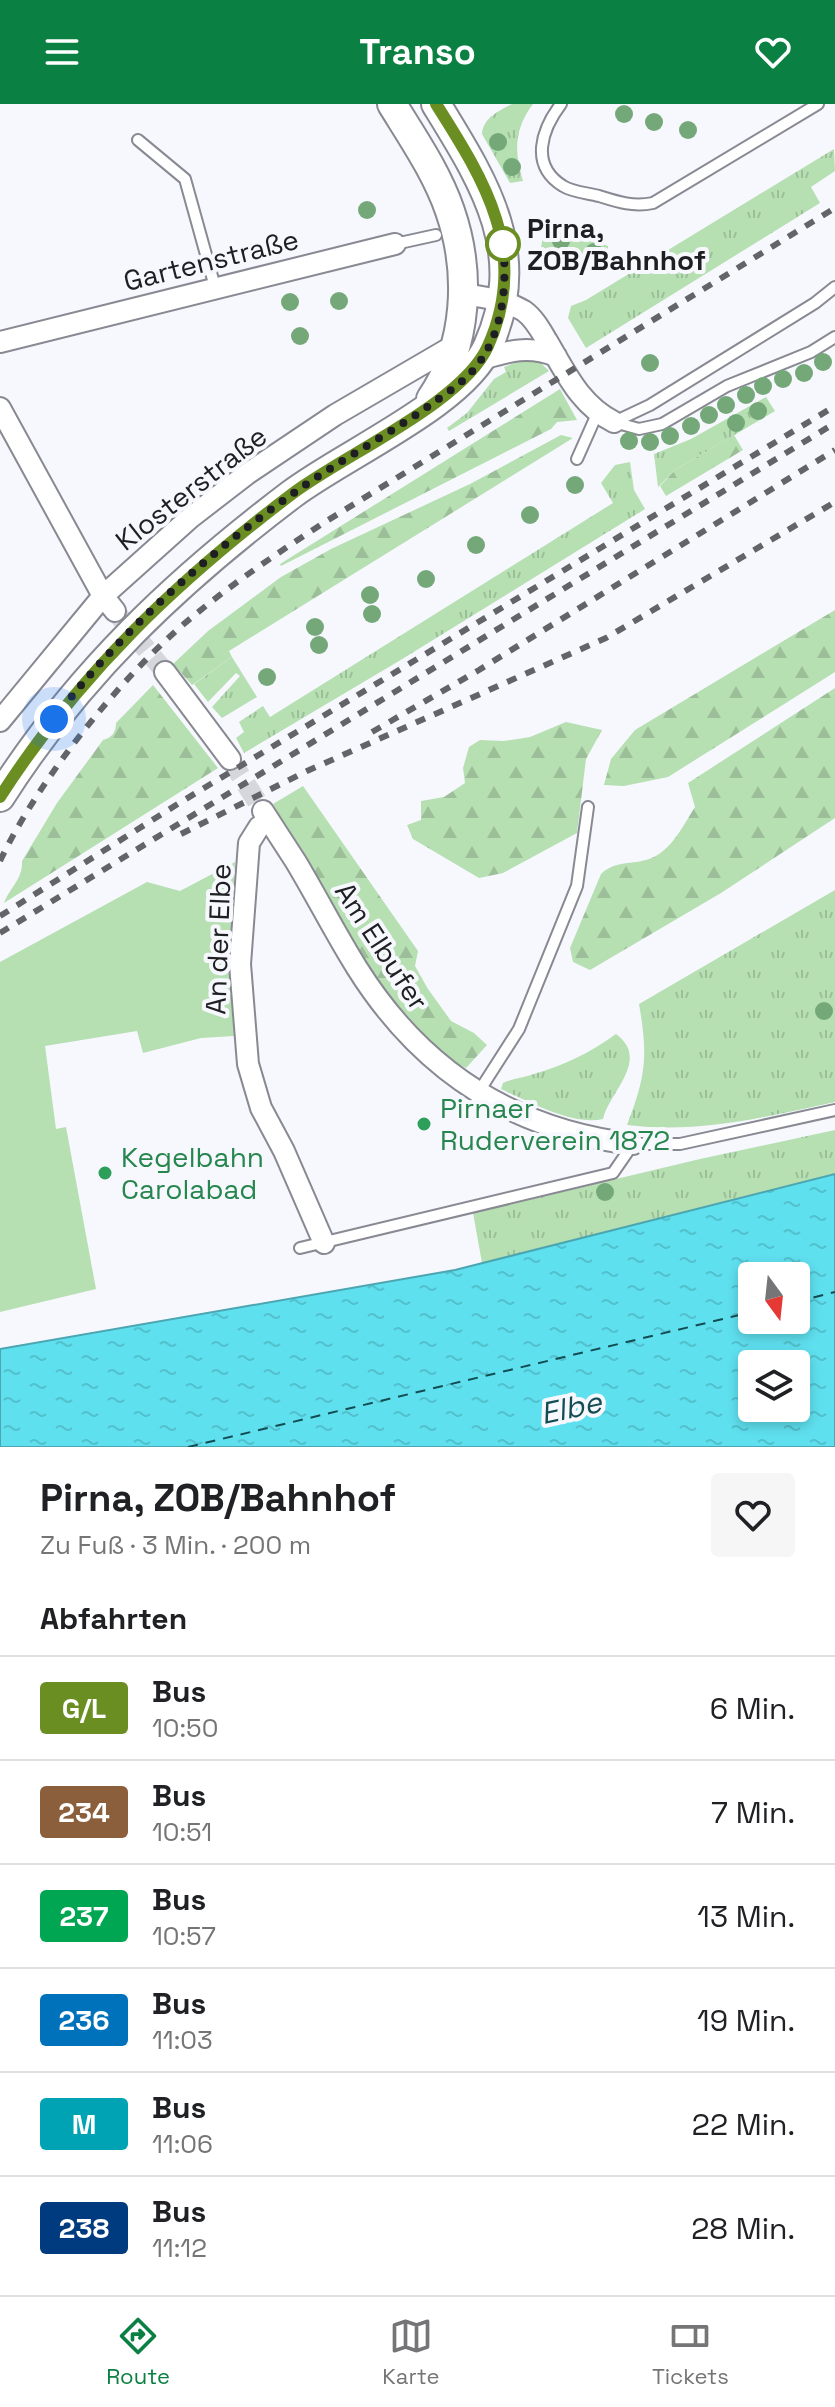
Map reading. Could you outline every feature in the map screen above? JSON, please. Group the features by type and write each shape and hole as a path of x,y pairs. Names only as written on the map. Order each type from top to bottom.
{"main road":[{"path":"392,104 446,200 446,233 464,294 455,345 437,390 423,409"},
{"path":"0,797 68,701 169,595 294,492 454,388 482,359 503,302 505,267 497,220 479,176 436,104"}],"street":[{"name":"Gartenstraße","path":"0,342 395,244"},
{"path":"464,294 503,302 529,316 583,400 606,418"},
{"name":"Klosterstraße","path":"0,721 190,518 247,474 335,415 455,345"},
{"path":"482,359 518,349 536,349 556,356"},
{"path":"0,408 109,603"},
{"path":"165,672 230,759"},
{"name":"Am Elbufer","path":"266,815 357,969 393,1020 434,1062 478,1093 542,1123 571,1134 633,1144"},
{"name":"An der Elbe","path":"266,815 249,843 240,964 248,1064 261,1108 284,1151 324,1243"}],"lane":[{"path":"561,104 542,135 543,156 549,173 564,187 637,207 653,203 818,104"},
{"path":"138,140 185,179 215,287"},
{"name":"Gartenstraße","path":"395,244 446,233"},
{"path":"577,459 606,418 650,405 815,303 835,287"},
{"path":"606,418 639,429 662,424 727,386 811,352 835,337"},
{"path":"478,1093 519,1029 577,886 588,807"},
{"name":"Am Elbufer","path":"633,1144 680,1144 835,1110"},
{"path":"300,1248 613,1173 633,1144"}],"green space":[{"path":"512,104 533,104 519,132 518,160 523,181 510,183 482,134 489,119"},
{"path":"834,149 835,171 811,187 820,203 586,348 568,318 571,306 586,300"},
{"path":"550,231 608,246 609,258 604,265 541,248 543,235"},
{"path":"520,361 540,362 549,371 449,431 447,428 467,413 494,379 506,372 504,367"},
{"path":"560,389 577,420 557,422 551,429 281,566 280,564"},
{"path":"766,397 775,411 675,470 658,487 654,454 691,439"},
{"path":"561,435 573,438 229,651 232,657 192,685 173,664 208,631 281,577 331,549 470,484"},
{"path":"734,435 743,450 666,496 660,486 675,470"},
{"path":"630,462 634,490 645,509 244,753 236,738 244,732 239,722 263,706 270,717 613,503 601,483 615,465"},
{"path":"835,610 835,672 668,777 624,786 604,785 611,759 635,730"},
{"path":"232,657 257,697 222,718 212,707 240,676 236,673 208,702 194,684"},
{"path":"153,685 218,768 4,903 18,878 22,861 57,803 103,740 113,734 116,723"},
{"path":"835,688 835,818 721,893 590,970 573,962 570,948 601,874 618,865 649,859 670,844 695,807 688,783"},
{"path":"566,722 602,730 586,759 577,833 503,873 479,878 413,839 407,825 421,820 421,801 444,797 465,783 463,768 469,747 480,740 504,741 530,737"},
{"path":"303,786 418,951 415,966 428,989 451,1021 474,1033 487,1045 466,1068 443,1056 358,960 273,804"},
{"path":"235,862 232,959 234,1036 201,1038 143,1053 137,1031 45,1046 56,1129 66,1127 96,1289 0,1312 0,962 147,882 180,891"},
{"path":"835,890 835,1102 706,1126 627,1125 644,1066 639,1004"},
{"path":"616,1034 626,1044 630,1054 629,1065 603,1119 565,1116 501,1089 503,1083 566,1062"},
{"path":"835,1130 835,1174 482,1263 473,1213"}],"water":[{"name":"Elbe","path":"835,1174 835,1447 0,1447 0,1349 455,1270"}],"ferry route":[{"path":"810,1298 835,1292"},
{"path":"188,1447 738,1315"}],"tunnel":[{"path":"115,611 165,672"},
{"path":"230,759 263,811"}],"railway":[{"path":"0,861 36,797 84,730 137,669 207,605 325,522 835,208"},
{"path":"0,916 181,802 835,406"},
{"path":"0,933 835,423"},
{"path":"372,732 479,670 835,450"},
{"path":"181,834 307,771 606,638 835,502"}],"bus line":[{"name":"G/L","path":"0,797 41,736 93,671 169,595 294,492 396,429 454,388 482,359 503,302 505,267 501,232 479,176 436,104"}],"place":[{"name":"Pirna, ZOB/Bahnhof","path":"503,244"},
{"name":"Pirnaer Ruderverein 1872","path":"424,1124"},
{"name":"Kegelbahn Carolabad","path":"105,1173"}],"route":[{"path":"54,719 119,644 169,595 230,543 294,492 396,429 466,377 482,359 500,315 505,284 503,244"}]}
